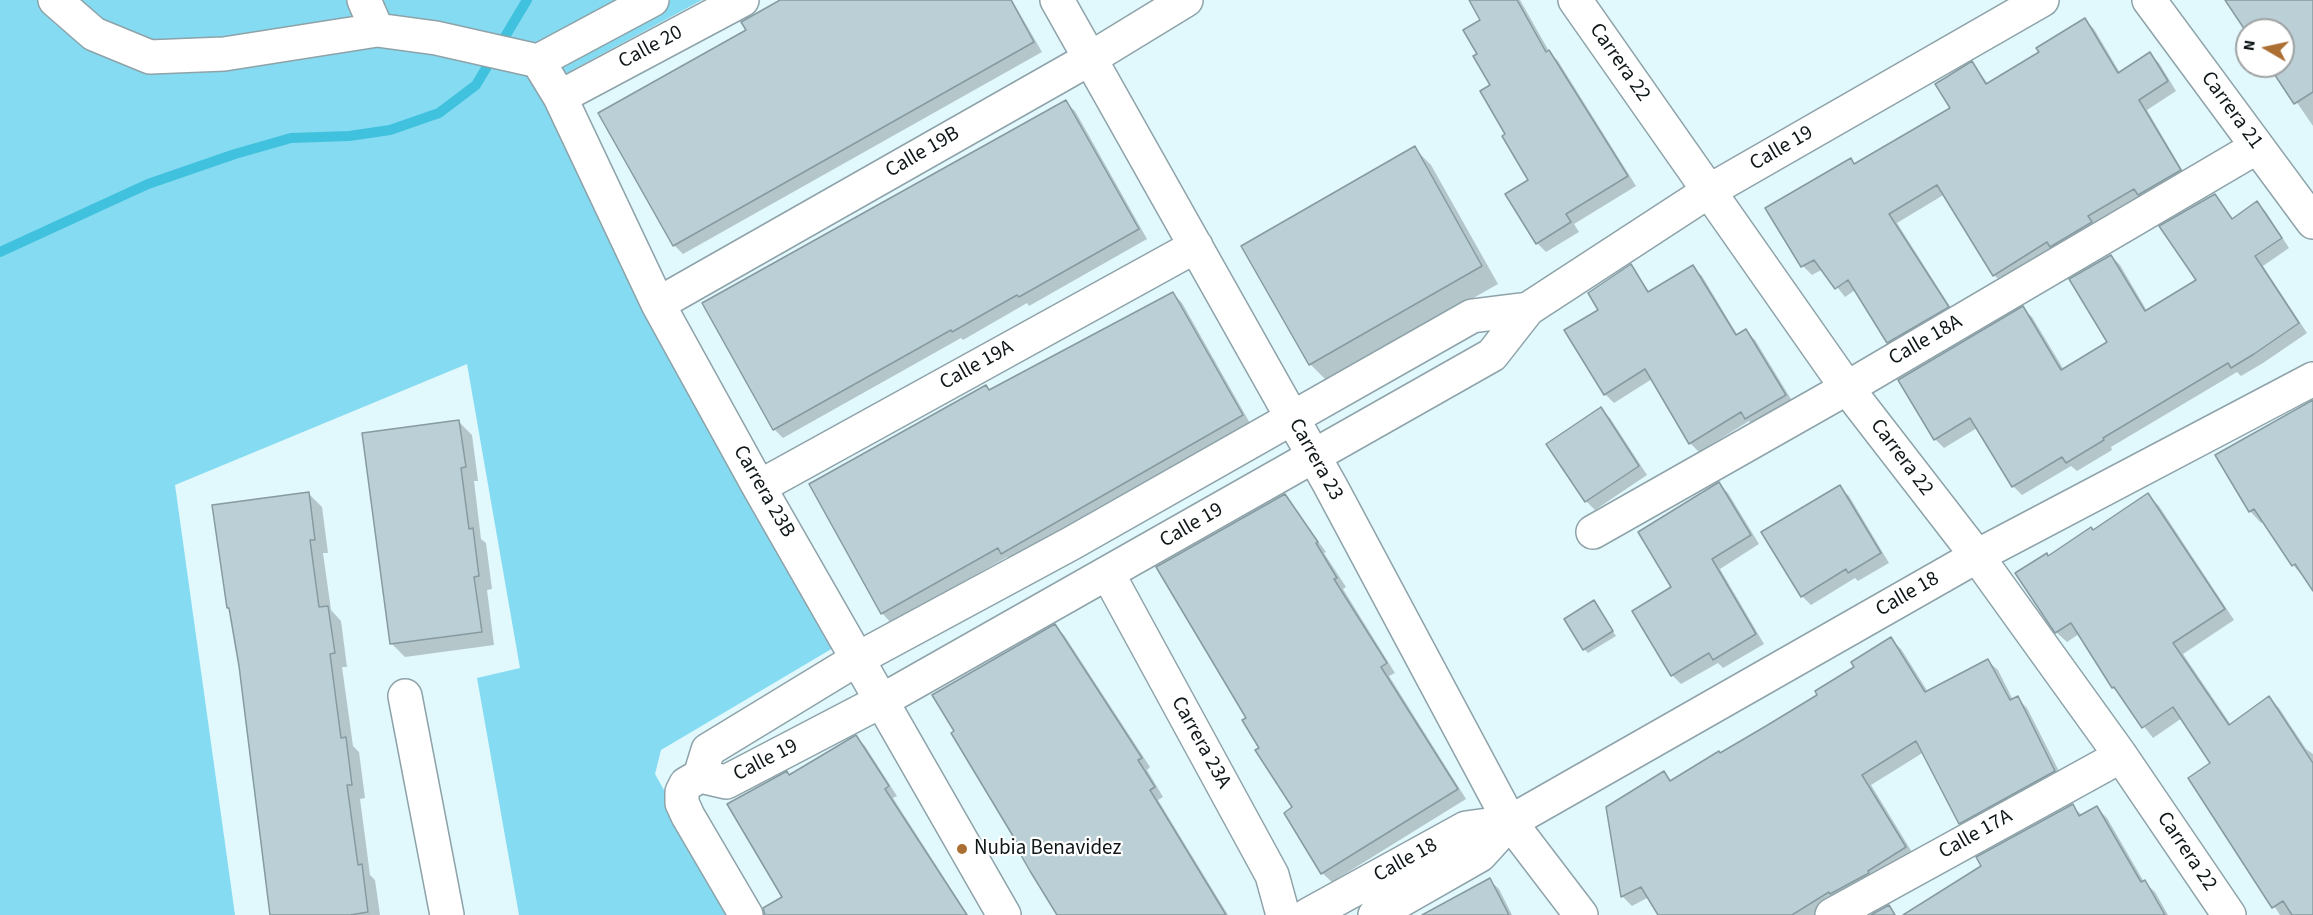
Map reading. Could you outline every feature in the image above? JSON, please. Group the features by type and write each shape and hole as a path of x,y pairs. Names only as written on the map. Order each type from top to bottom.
{"street":[{"path":"55,0 94,34 150,57 224,54 377,30 436,38 538,61 652,0"},
{"path":"363,0 377,30"},
{"name":"Calle 20","path":"560,97 742,0"},
{"name":"Carrera 23","path":"1057,0 1293,419 1510,822 1581,915"},
{"name":"Calle 19B","path":"658,304 1091,58 1186,0"},
{"name":"Carrera 22","path":"1575,0 1847,388 1977,556 2121,756 2229,915"},
{"name":"Calle 19","path":"1528,309 1472,316 1072,543 859,658 708,750 700,776 726,782 883,700 1492,355 1528,309 1709,191 2042,0"},
{"name":"Carrera 21","path":"2149,0 2313,222"},
{"name":"Carrera 23B","path":"538,61 560,97 658,304 759,487 859,658 1004,915"},
{"name":"Calle 18A","path":"1593,532 1847,388 2257,147"},
{"name":"Calle 19A","path":"759,487 1196,246"},
{"name":"Calle 18","path":"1375,915 1480,855 1510,822 1977,556 2313,379"},
{"name":"Carrera 23A","path":"1108,574 1272,875 1283,915"},
{"path":"405,696 447,915"},
{"name":"Calle 17A","path":"1832,915 2121,756"},
{"path":"700,776 686,784 682,792 682,803 746,915"},
{"name":"Calle 18","path":"1308,915 1466,828 1510,822"}],"shaded area":[{"path":"0,0 702,0 541,87 833,648 661,750 655,774 734,915 519,915 477,678 520,668 467,364 175,485 235,915 0,915"}],"building":[{"path":"780,0 1011,0 1034,42 673,246 598,113 746,30 741,22"},
{"path":"1469,0 1517,0 1546,52 1549,50 1628,176 1566,214 1571,222 1536,244 1505,194 1528,180 1502,136 1505,134 1480,91 1490,85 1473,56 1477,54 1463,30 1480,20"},
{"path":"2225,0 2313,0 2313,92 2294,104 2277,78 2295,78 2295,18 2237,18"},
{"path":"2085,18 2118,73 2150,52 2168,81 2139,100 2181,170 2138,195 2134,189 2088,216 2092,222 2050,247 2047,242 1993,276 1937,185 1889,214 1949,307 1887,343 1848,280 1835,289 1814,260 1801,267 1765,208 1851,158 1854,164 1950,108 1935,84 1972,61 1986,84 2039,52 2036,48"},
{"path":"1066,100 1139,229 1019,297 1017,295 952,332 951,330 773,430 702,303"},
{"path":"1415,146 1482,266 1309,365 1241,246"},
{"path":"2215,194 2232,219 2257,201 2282,238 2255,256 2299,323 2231,368 2228,363 2103,438 2104,440 2066,463 2062,457 2012,487 1970,418 1934,440 1898,380 2023,306 2061,370 2107,342 2069,279 2111,255 2145,311 2196,280 2159,226"},
{"path":"1631,264 1648,292 1693,265 1736,335 1746,329 1786,395 1745,419 1741,412 1689,444 1645,369 1604,395 1564,330 1598,310 1588,293"},
{"path":"1173,292 1243,415 1001,554 998,548 881,614 809,484 986,385 989,390"},
{"path":"2313,400 2313,591 2295,564 2292,566 2254,509 2249,512 2215,455"},
{"path":"1601,407 1639,466 1585,502 1546,444"},
{"path":"459,420 466,467 461,468 469,529 473,528 479,576 474,577 482,632 390,644 362,433"},
{"path":"1719,482 1751,535 1712,559 1756,634 1713,660 1709,653 1671,676 1632,611 1671,587 1638,532"},
{"path":"1840,485 1881,553 1848,573 1846,569 1801,597 1761,532"},
{"path":"309,492 315,540 310,540 319,607 328,606 335,653 330,654 341,738 346,737 352,785 347,785 358,865 362,864 368,912 350,915 270,915 239,666 229,608 227,608 212,505"},
{"path":"2148,493 2225,609 2173,643 2229,725 2269,696 2313,763 2313,915 2292,915 2283,901 2272,908 2188,778 2210,763 2173,707 2142,728 2114,687 2112,688 2071,623 2055,633 2015,573 2047,553 2048,556 2091,527 2093,530"},
{"path":"1285,494 1318,542 1316,543 1337,578 1334,579 1387,663 1381,667 1458,789 1321,874 1284,813 1292,807 1255,750 1259,748 1242,720 1246,718 1156,567"},
{"path":"1594,600 1613,631 1583,650 1564,619"},
{"path":"1055,624 1142,758 1138,760 1155,787 1150,790 1226,915 1057,915 1030,871 1014,843 1016,841 951,733 954,731 932,695"},
{"path":"1891,637 1925,692 1988,659 2010,700 2018,696 2055,771 1959,824 1916,741 1862,775 1906,847 1868,871 1869,873 1830,894 1829,892 1792,915 1658,915 1641,887 1621,897 1606,807 1664,771 1670,781 1766,726 1817,695 1815,691 1854,667 1851,662"},
{"path":"856,735 889,786 885,789 967,915 765,915 763,908 782,897 727,804 787,771 789,775"},
{"path":"2073,804 2079,816 2097,806 2141,882 2145,880 2165,915 1903,915 1981,866 1976,857"},
{"path":"1490,878 1509,915 1422,915"},
{"path":"1889,905 1895,915 1871,915"}],"waterway":[{"path":"0,252 148,184 235,154 291,138 349,136 390,130 439,113 476,85 527,0"}],"place":[{"name":"Nubia Benavidez","path":"962,849"}]}
